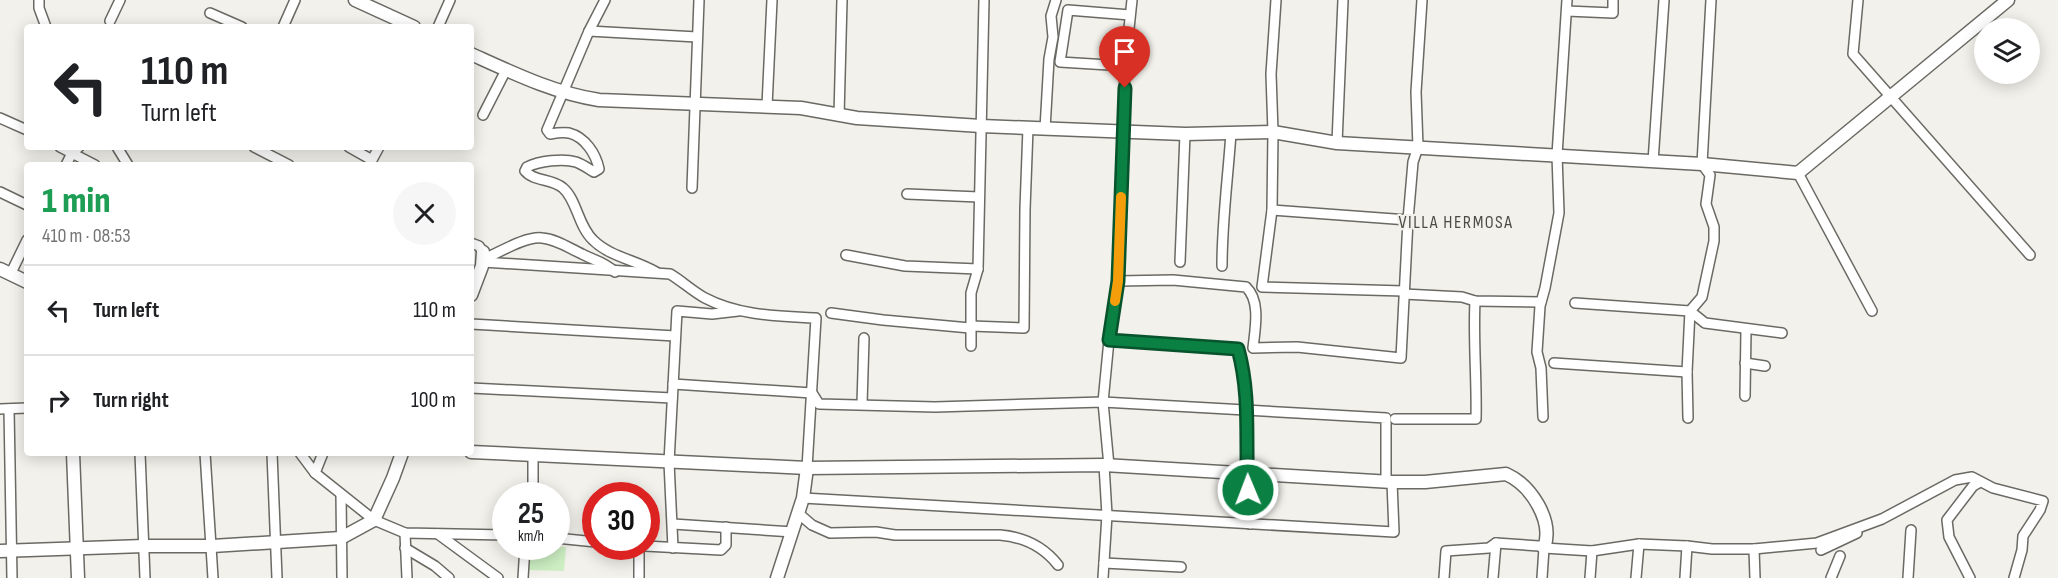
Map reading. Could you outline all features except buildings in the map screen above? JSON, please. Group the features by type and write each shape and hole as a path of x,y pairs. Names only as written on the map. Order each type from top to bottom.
{"street":[{"path":"39,0 39,8 45,24"},
{"path":"111,21 120,0"},
{"path":"284,24 295,0"},
{"path":"355,0 407,24"},
{"path":"439,24 450,0"},
{"path":"605,0 547,130 550,134 567,133 580,139 591,150 599,169 594,172 577,162 562,161 533,164 525,171 529,176 557,184 567,191 582,226 594,241 627,260 658,273"},
{"path":"692,188 699,0"},
{"path":"767,106 772,0"},
{"path":"839,116 842,0"},
{"path":"971,346 971,293 978,269 984,0"},
{"path":"1045,129 1049,59 1053,37 1051,16 1056,0"},
{"path":"1102,578 1107,515 1103,402 1118,281 1125,66 1132,0"},
{"path":"1276,0 1270,74 1273,132 1272,210 1262,287 1404,293 1462,297 1475,301 1541,302"},
{"path":"1337,143 1343,0"},
{"path":"1118,281 1173,280 1246,287 1254,298 1256,315 1253,348 1297,347 1401,358 1408,220 1413,162 1418,147 1416,92 1422,0"},
{"path":"1543,417 1537,352 1541,302 1559,213 1557,155 1567,0"},
{"path":"1567,11 1613,13 1613,0"},
{"path":"1653,162 1664,0"},
{"path":"1688,418 1687,372 1690,311 1702,297 1714,241 1714,227 1706,204 1710,175 1702,164 1711,0"},
{"path":"1858,0 1853,54 2030,255"},
{"path":"474,55 574,96 599,100 801,108 839,116 981,126 1185,134 1273,132 1337,143 1702,164 1798,173 2008,0"},
{"path":"1125,66 1060,62 1068,10 1130,15"},
{"path":"210,13 235,24"},
{"path":"590,31 697,37"},
{"path":"483,115 506,70"},
{"path":"0,117 24,129"},
{"path":"831,313 971,327 1024,328 1024,209 1028,128"},
{"path":"1222,266 1222,231 1231,133"},
{"path":"1180,262 1185,134"},
{"path":"75,150 91,162"},
{"path":"260,150 283,162"},
{"path":"354,150 372,160 377,150"},
{"path":"1798,173 1872,311"},
{"path":"0,192 24,204"},
{"path":"907,194 979,197"},
{"path":"1272,210 1408,220"},
{"path":"484,257 540,237 604,263 615,272"},
{"path":"24,244 5,272 24,281"},
{"path":"474,244 479,246 484,257 474,286"},
{"path":"846,255 905,266 978,269"},
{"path":"484,257 615,272 670,274 708,299 741,311 816,318 807,468 803,498 777,578"},
{"path":"1395,419 1476,419 1475,301"},
{"path":"1575,303 1690,311 1705,323 1782,333"},
{"path":"673,548 669,462 677,311 712,314 741,311"},
{"path":"474,324 675,336"},
{"path":"1745,396 1746,330"},
{"path":"862,404 864,338"},
{"path":"1109,340 1238,349 1244,369 1248,409 1246,473 1250,524"},
{"path":"1554,363 1687,372"},
{"path":"1745,363 1765,366"},
{"path":"673,384 812,393"},
{"path":"474,388 672,398"},
{"path":"803,498 1394,532 1386,418 1103,402 935,407 819,404 812,393"},
{"path":"12,578 5,551 4,409 24,408"},
{"path":"474,452 807,468 1106,465 1389,482 1425,482 1506,474 1524,486 1540,509 1545,523 1547,540 1544,548 1542,578"},
{"path":"73,456 78,578"},
{"path":"140,456 145,578"},
{"path":"205,456 213,578"},
{"path":"272,456 277,578"},
{"path":"302,456 315,472 374,520 405,533 492,535"},
{"path":"315,472 322,456"},
{"path":"5,551 212,546 341,538 374,520 401,456"},
{"path":"533,456 533,482"},
{"path":"1821,550 1842,542 1954,480 1972,477 1993,488 2043,501 2040,510 2023,536 2022,550 2014,578"},
{"path":"1970,578 1949,537 1947,520 1973,486 1980,482"},
{"path":"341,494 342,578"},
{"path":"798,513 812,525 830,533 876,532 895,535 1016,537 1044,549 1058,565"},
{"path":"1444,578 1446,552 1489,548 1496,543 1592,551 1639,544 1712,549 1754,549 1817,543 1882,519"},
{"path":"673,524 793,532"},
{"path":"660,547 721,550 726,545 726,527"},
{"path":"1908,578 1911,530"},
{"path":"405,533 407,578"},
{"path":"438,534 498,578"},
{"path":"1492,578 1496,543"},
{"path":"1636,578 1639,544"},
{"path":"1685,578 1687,546"},
{"path":"405,548 435,566 448,578"},
{"path":"1754,549 1755,578"},
{"path":"1590,578 1592,551"},
{"path":"1831,578 1840,556"},
{"path":"523,578 524,560"},
{"path":"639,560 639,578"},
{"path":"1104,563 1180,567"}],"green space":[{"path":"530,560 565,560 564,571 529,570"}],"slow traffic":[{"path":"1115,301 1118,281 1121,197"}],"district":[{"name":"VILLA HERMOSA","path":"1456,222"}],"route":[{"path":"1125,88 1118,281 1109,340 1238,349 1244,369 1248,409 1246,473 1248,490"}]}
